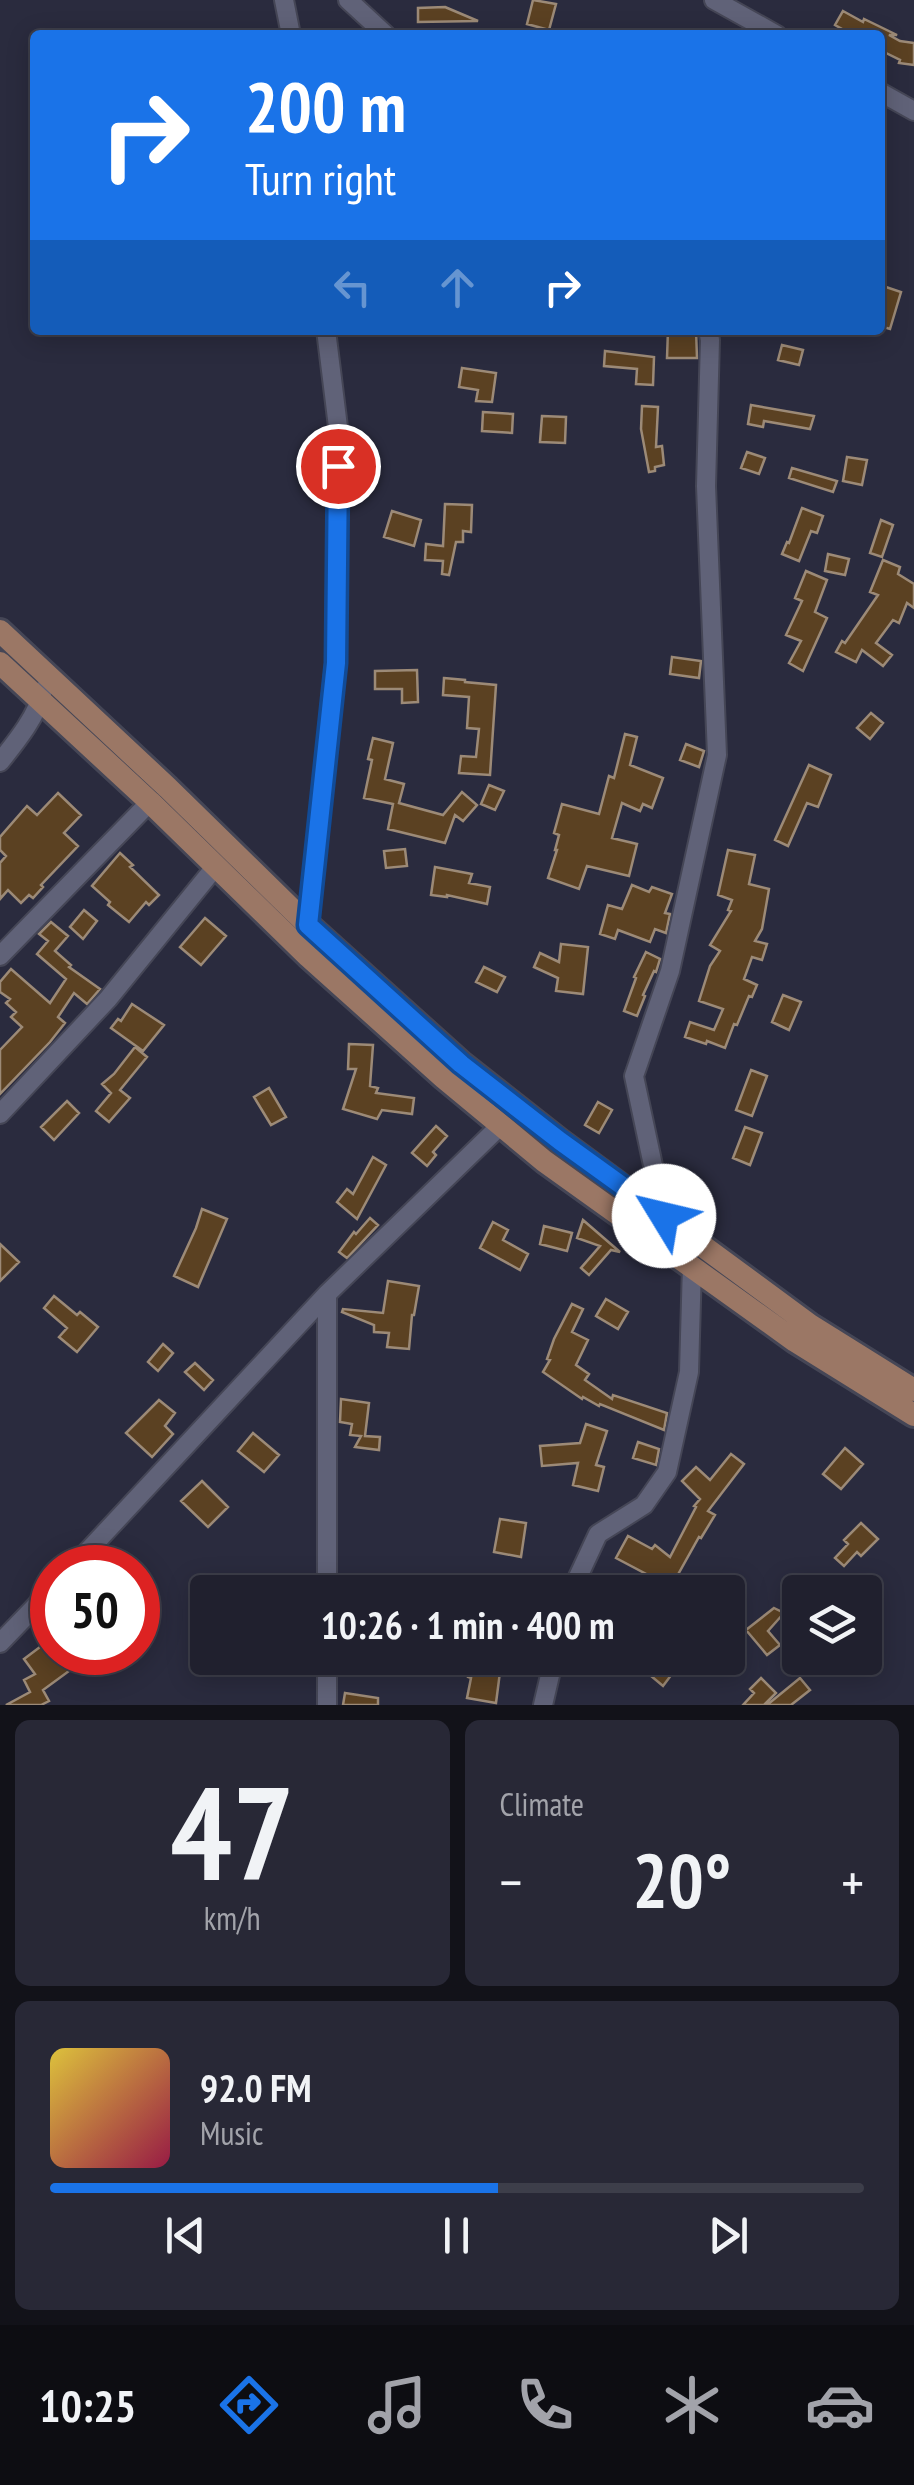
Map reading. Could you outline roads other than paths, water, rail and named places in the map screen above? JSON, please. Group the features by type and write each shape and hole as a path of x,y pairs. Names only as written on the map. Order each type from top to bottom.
{"main road":[{"path":"0,632 308,925 461,1064 810,1325 914,1390"},
{"path":"0,662 308,956 544,1161 795,1341 914,1415"}],"street":[{"path":"284,0 290,30"},
{"path":"348,0 381,30"},
{"path":"714,0 768,30"},
{"path":"885,95 914,111"},
{"path":"308,925 336,663 338,427 327,335"},
{"path":"664,1216 634,1076 670,971 718,755 706,486 709,335"},
{"path":"0,762 41,700 46,673"},
{"path":"0,956 150,802"},
{"path":"0,1114 108,1000 216,866"},
{"path":"93,1545 326,1294 501,1125"},
{"path":"578,1575 598,1534 644,1504 667,1472 689,1372 692,1265"},
{"path":"326,1294 327,1575"},
{"path":"0,1642 30,1611"},
{"path":"327,1675 327,1705"},
{"path":"543,1705 550,1675"}]}
